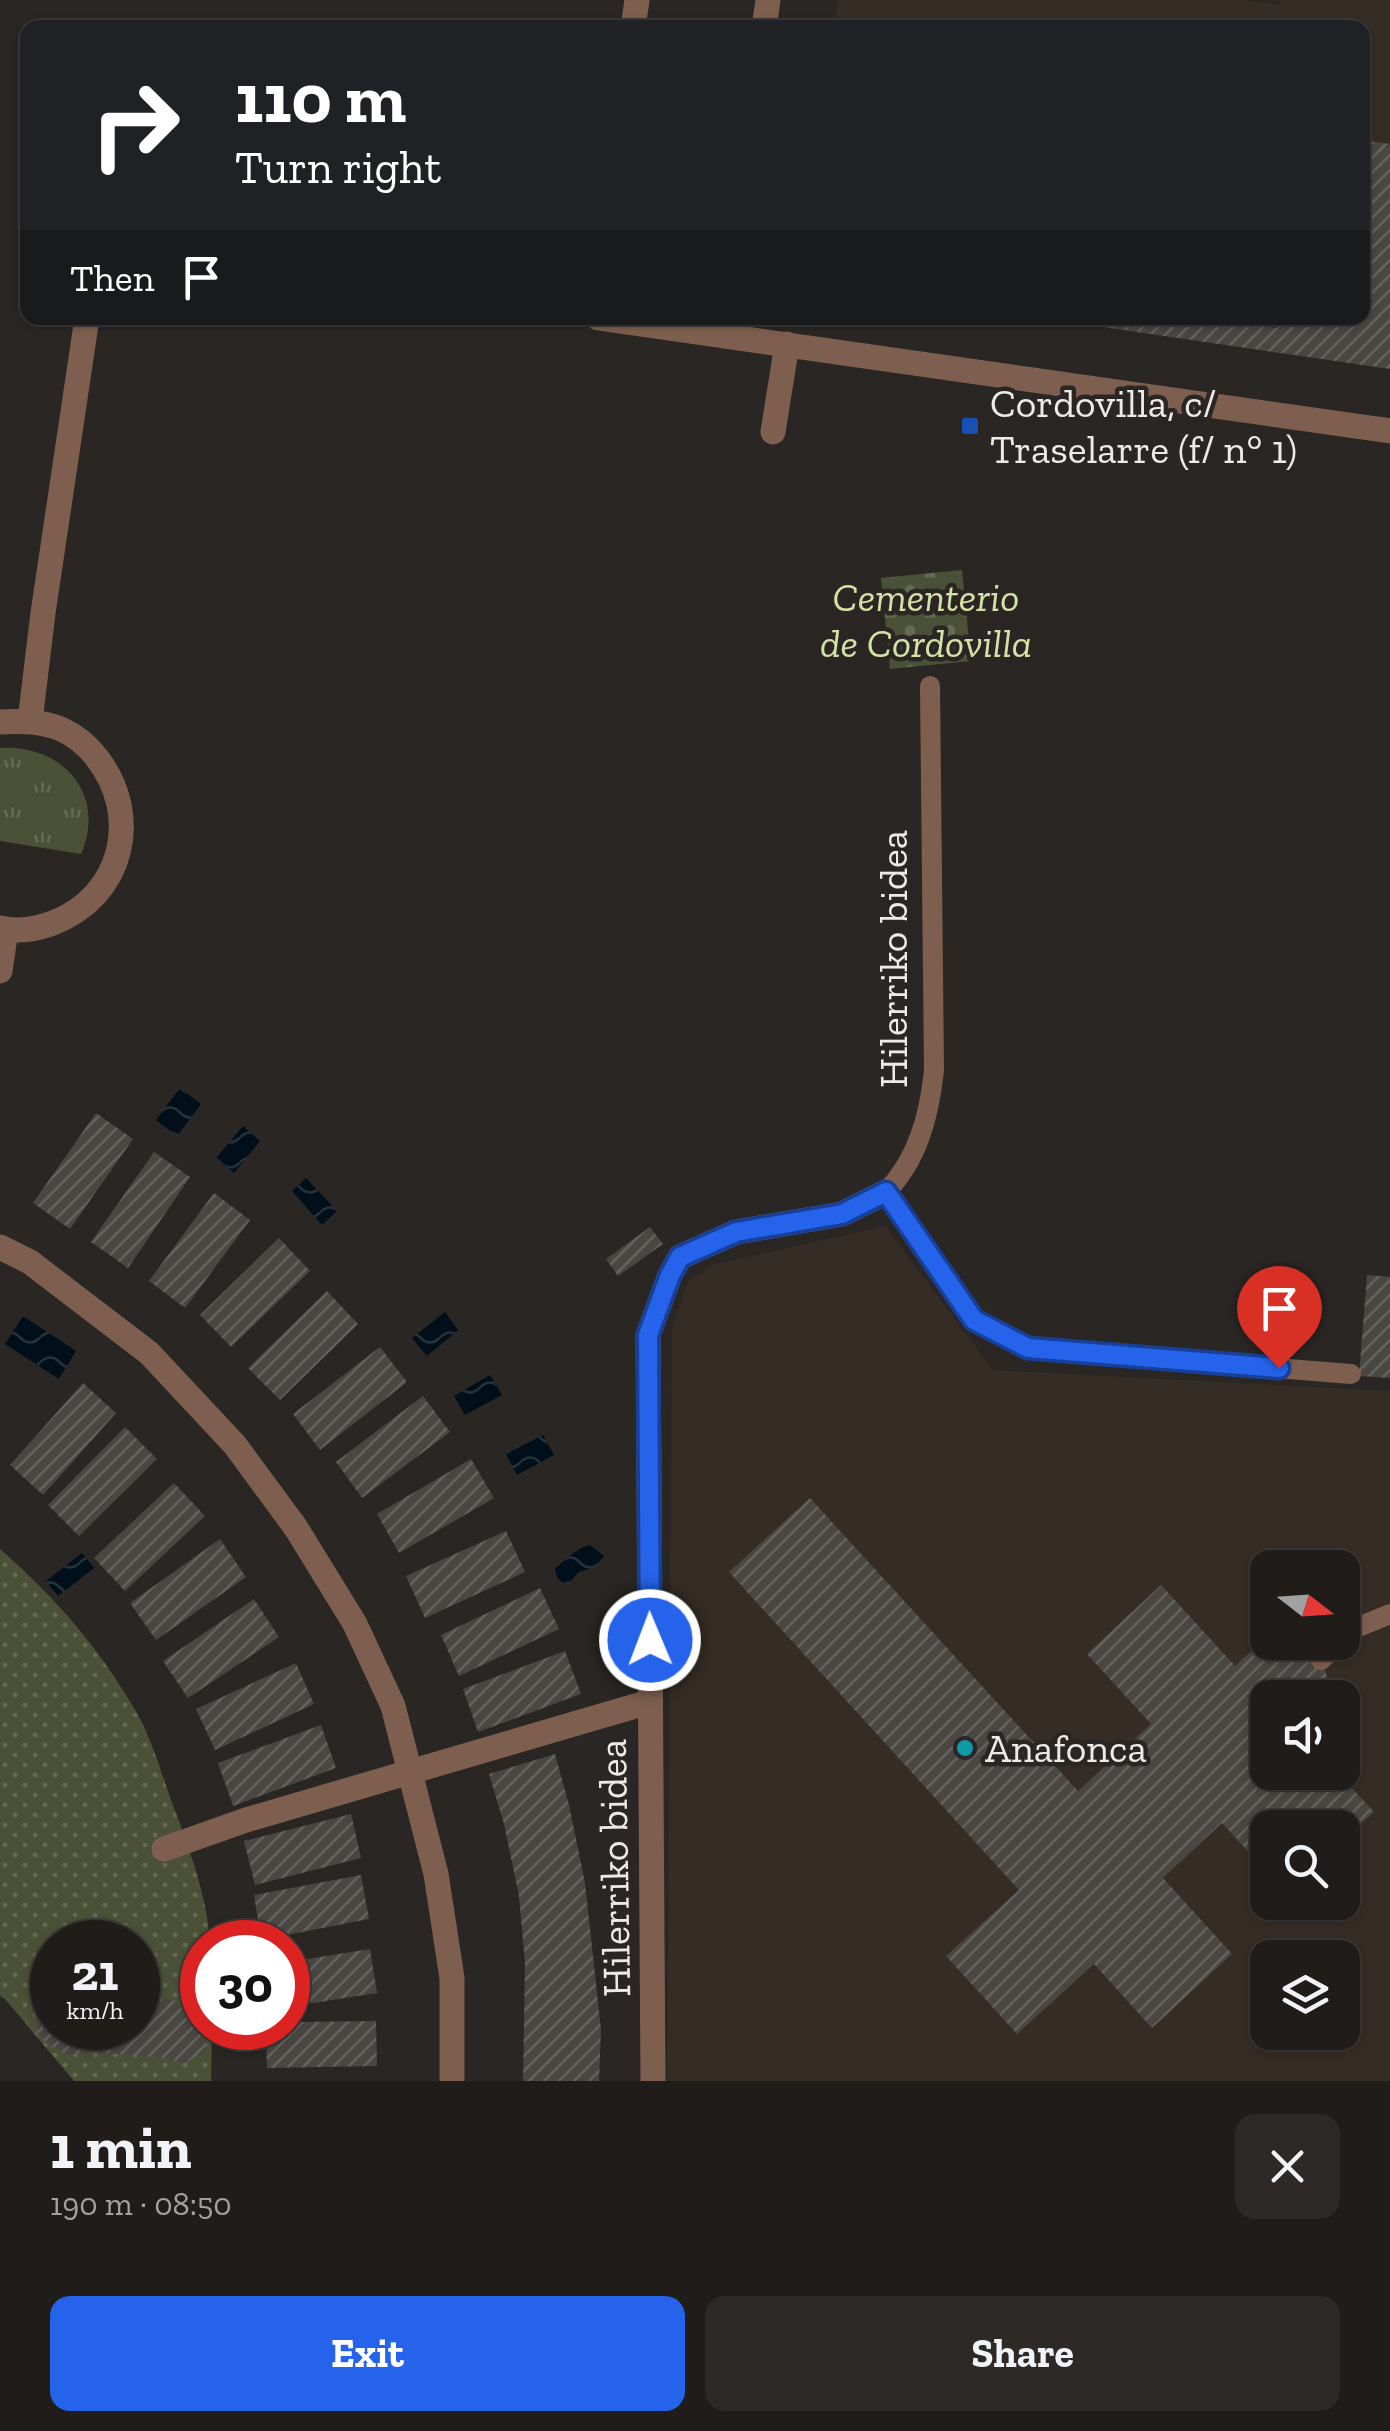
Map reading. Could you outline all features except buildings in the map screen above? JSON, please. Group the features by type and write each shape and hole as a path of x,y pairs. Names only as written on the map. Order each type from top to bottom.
{"street":[{"path":"30,721 87,325"},
{"path":"649,325 1390,431"},
{"path":"773,432 787,344"},
{"path":"0,722 30,721 62,730 89,748 109,773 121,804 122,837 113,868 95,896 70,916 39,928 3,929 0,971"},
{"name":"Hilerriko bidea","path":"654,2081 648,1335 680,1257 736,1232 842,1214 886,1192"},
{"path":"0,1246 30,1262 148,1353 235,1445 296,1528 355,1624 392,1706 436,1874 452,1978 452,2081"},
{"path":"164,1849 246,1820 649,1702"}],"lane":[{"name":"Hilerriko bidea","path":"886,1192 902,1176 918,1142 930,1106 934,1071 930,686"},
{"path":"886,1192 974,1320 1028,1348 1350,1374"},
{"path":"1360,1626 1390,1614"}],"shaded area":[{"path":"838,0 1246,0 1279,5 1281,0 1390,0 1390,369 1087,325 1370,325 1370,20 835,20"},
{"path":"885,1226 993,1370 1390,1391 1390,2081 667,2081 672,1327 688,1281 716,1264"}],"green space":[{"name":"Cementerio de Cordovilla","path":"962,570 971,661 890,669 881,578"},
{"path":"0,748 42,754 74,777 88,812 88,832 81,854 0,841"},
{"path":"0,1549 59,1606 93,1647 124,1691 148,1737 192,1857 205,1908 207,1920 180,1920 180,2050 212,2050 211,2081 74,2081 48,2050 160,2050 160,1920 30,1920 30,2029 0,1996"}],"water":[{"path":"180,1088 201,1104 177,1136 156,1120"},
{"path":"243,1126 260,1141 234,1173 216,1158"},
{"path":"306,1178 337,1211 322,1225 292,1191"},
{"path":"445,1312 458,1330 427,1356 412,1338"},
{"path":"23,1316 76,1351 59,1379 5,1344"},
{"path":"490,1375 502,1395 465,1415 454,1396"},
{"path":"543,1435 554,1455 517,1475 506,1454"},
{"path":"590,1545 604,1556 599,1562 580,1571 568,1584 560,1580 555,1567"},
{"path":"82,1553 94,1568 58,1596 46,1581"}],"place":[{"name":"Cordovilla, c/ Traselarre (f/ n° 1)","path":"970,426"},
{"name":"Anafonca","path":"965,1748"}],"route":[{"path":"650,1640 648,1335 680,1257 736,1232 842,1214 886,1192 974,1320 1028,1348 1279,1368"}]}
